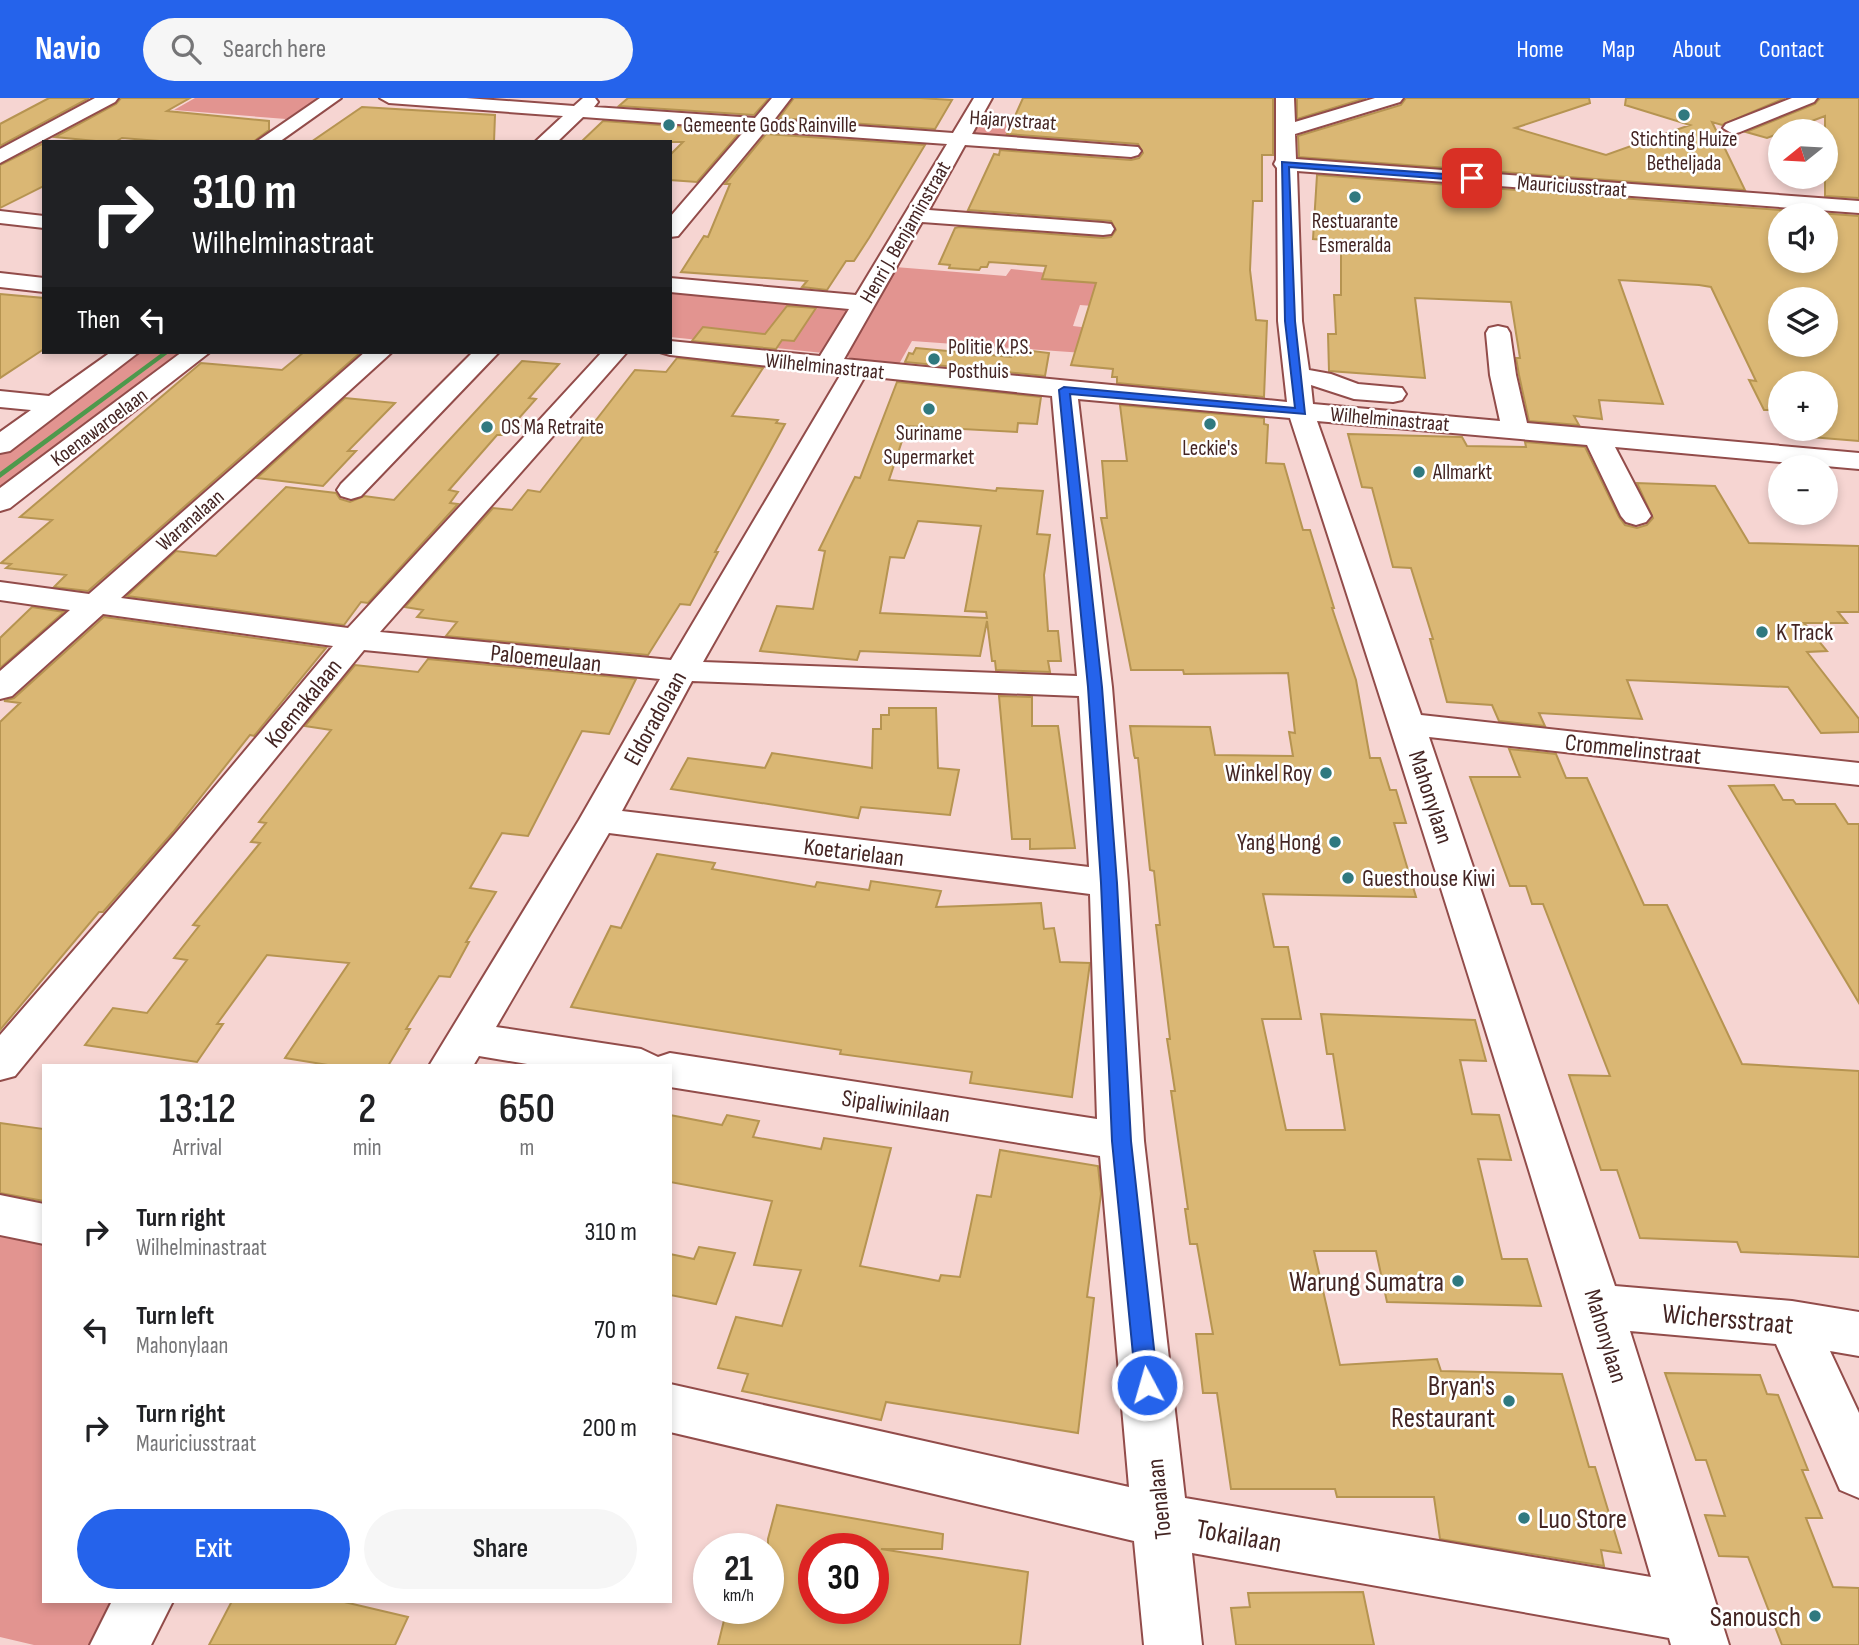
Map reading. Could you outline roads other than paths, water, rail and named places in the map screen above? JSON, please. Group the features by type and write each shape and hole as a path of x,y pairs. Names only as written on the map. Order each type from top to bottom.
{"street":[{"path":"0,157 110,98"},
{"path":"269,140 332,98"},
{"name":"Hajarystraat","path":"389,98 586,104 758,125 1131,150"},
{"path":"672,229 782,98"},
{"name":"Henri J. Benjaminstraat","path":"842,368 864,303 983,98"},
{"path":"1285,131 1394,98"},
{"path":"1733,128 1808,98"},
{"path":"547,140 586,104"},
{"path":"14,125 56,127"},
{"path":"1087,148 1106,127"},
{"name":"Mauriciusstraat","path":"1285,131 1859,207"},
{"name":"Mahonylaan","path":"1285,131 1290,321 1299,394 1597,1307 1695,1629"},
{"path":"916,215 1103,229"},
{"path":"0,217 42,222"},
{"path":"0,280 42,285"},
{"path":"672,285 864,303"},
{"path":"672,331 731,338 739,343 746,357"},
{"path":"1498,333 1503,375 1515,430"},
{"name":"Wilhelminastraat","path":"672,348 1064,390 1299,394 1470,426 1859,461"},
{"path":"0,445 124,354"},
{"name":"Koenawaroelaan","path":"0,502 195,354"},
{"name":"Waranalaan","path":"0,689 378,354"},
{"path":"351,490 484,354"},
{"name":"Koemakalaan","path":"0,1064 188,843 356,639 613,354"},
{"name":"Eldoradolaan","path":"459,1052 598,820 681,671 842,368"},
{"path":"1299,394 1322,379 1354,391 1415,396"},
{"name":"Toenalaan","path":"1064,390 1095,687 1109,883 1121,1141 1173,1645"},
{"path":"0,399 55,405"},
{"path":"1447,399 1458,403 1470,426"},
{"path":"1597,438 1636,516"},
{"name":"Paloemeulaan","path":"0,591 356,639 681,671 1095,687"},
{"name":"Crommelinstraat","path":"1407,724 1859,774"},
{"name":"Koetarielaan","path":"598,820 1109,883"},
{"path":"459,1052 615,1064"},
{"name":"Sipaliwinilaan","path":"672,1070 1121,1141"},
{"path":"0,1215 42,1224"},
{"name":"Wichersstraat","path":"1597,1307 1791,1323 1859,1334"},
{"path":"1791,1323 1859,1472"},
{"name":"Tokailaan","path":"672,1408 1161,1521 1695,1629"},
{"path":"119,1645 143,1603"}],"waterway":[{"path":"0,476 164,354"}],"place":[{"name":"Stichting Huize Betheljada","path":"1684,115"},
{"name":"Gemeente Gods Rainville","path":"669,125"},
{"name":"Restuarante Esmeralda","path":"1355,197"},
{"name":"Politie K.P.S. Posthuis","path":"934,359"},
{"name":"Suriname Supermarket","path":"929,409"},
{"name":"Leckie's","path":"1210,424"},
{"name":"OS Ma Retraite","path":"487,427"},
{"name":"Allmarkt","path":"1419,472"},
{"name":"K Track","path":"1762,632"},
{"name":"Winkel Roy","path":"1326,773"},
{"name":"Yang Hong","path":"1335,842"},
{"name":"Guesthouse Kiwi","path":"1348,878"},
{"name":"Warung Sumatra","path":"1458,1281"},
{"name":"Bryan's Restaurant","path":"1509,1401"},
{"name":"Luo Store","path":"1524,1518"},
{"name":"Sanousch","path":"1815,1616"}]}
